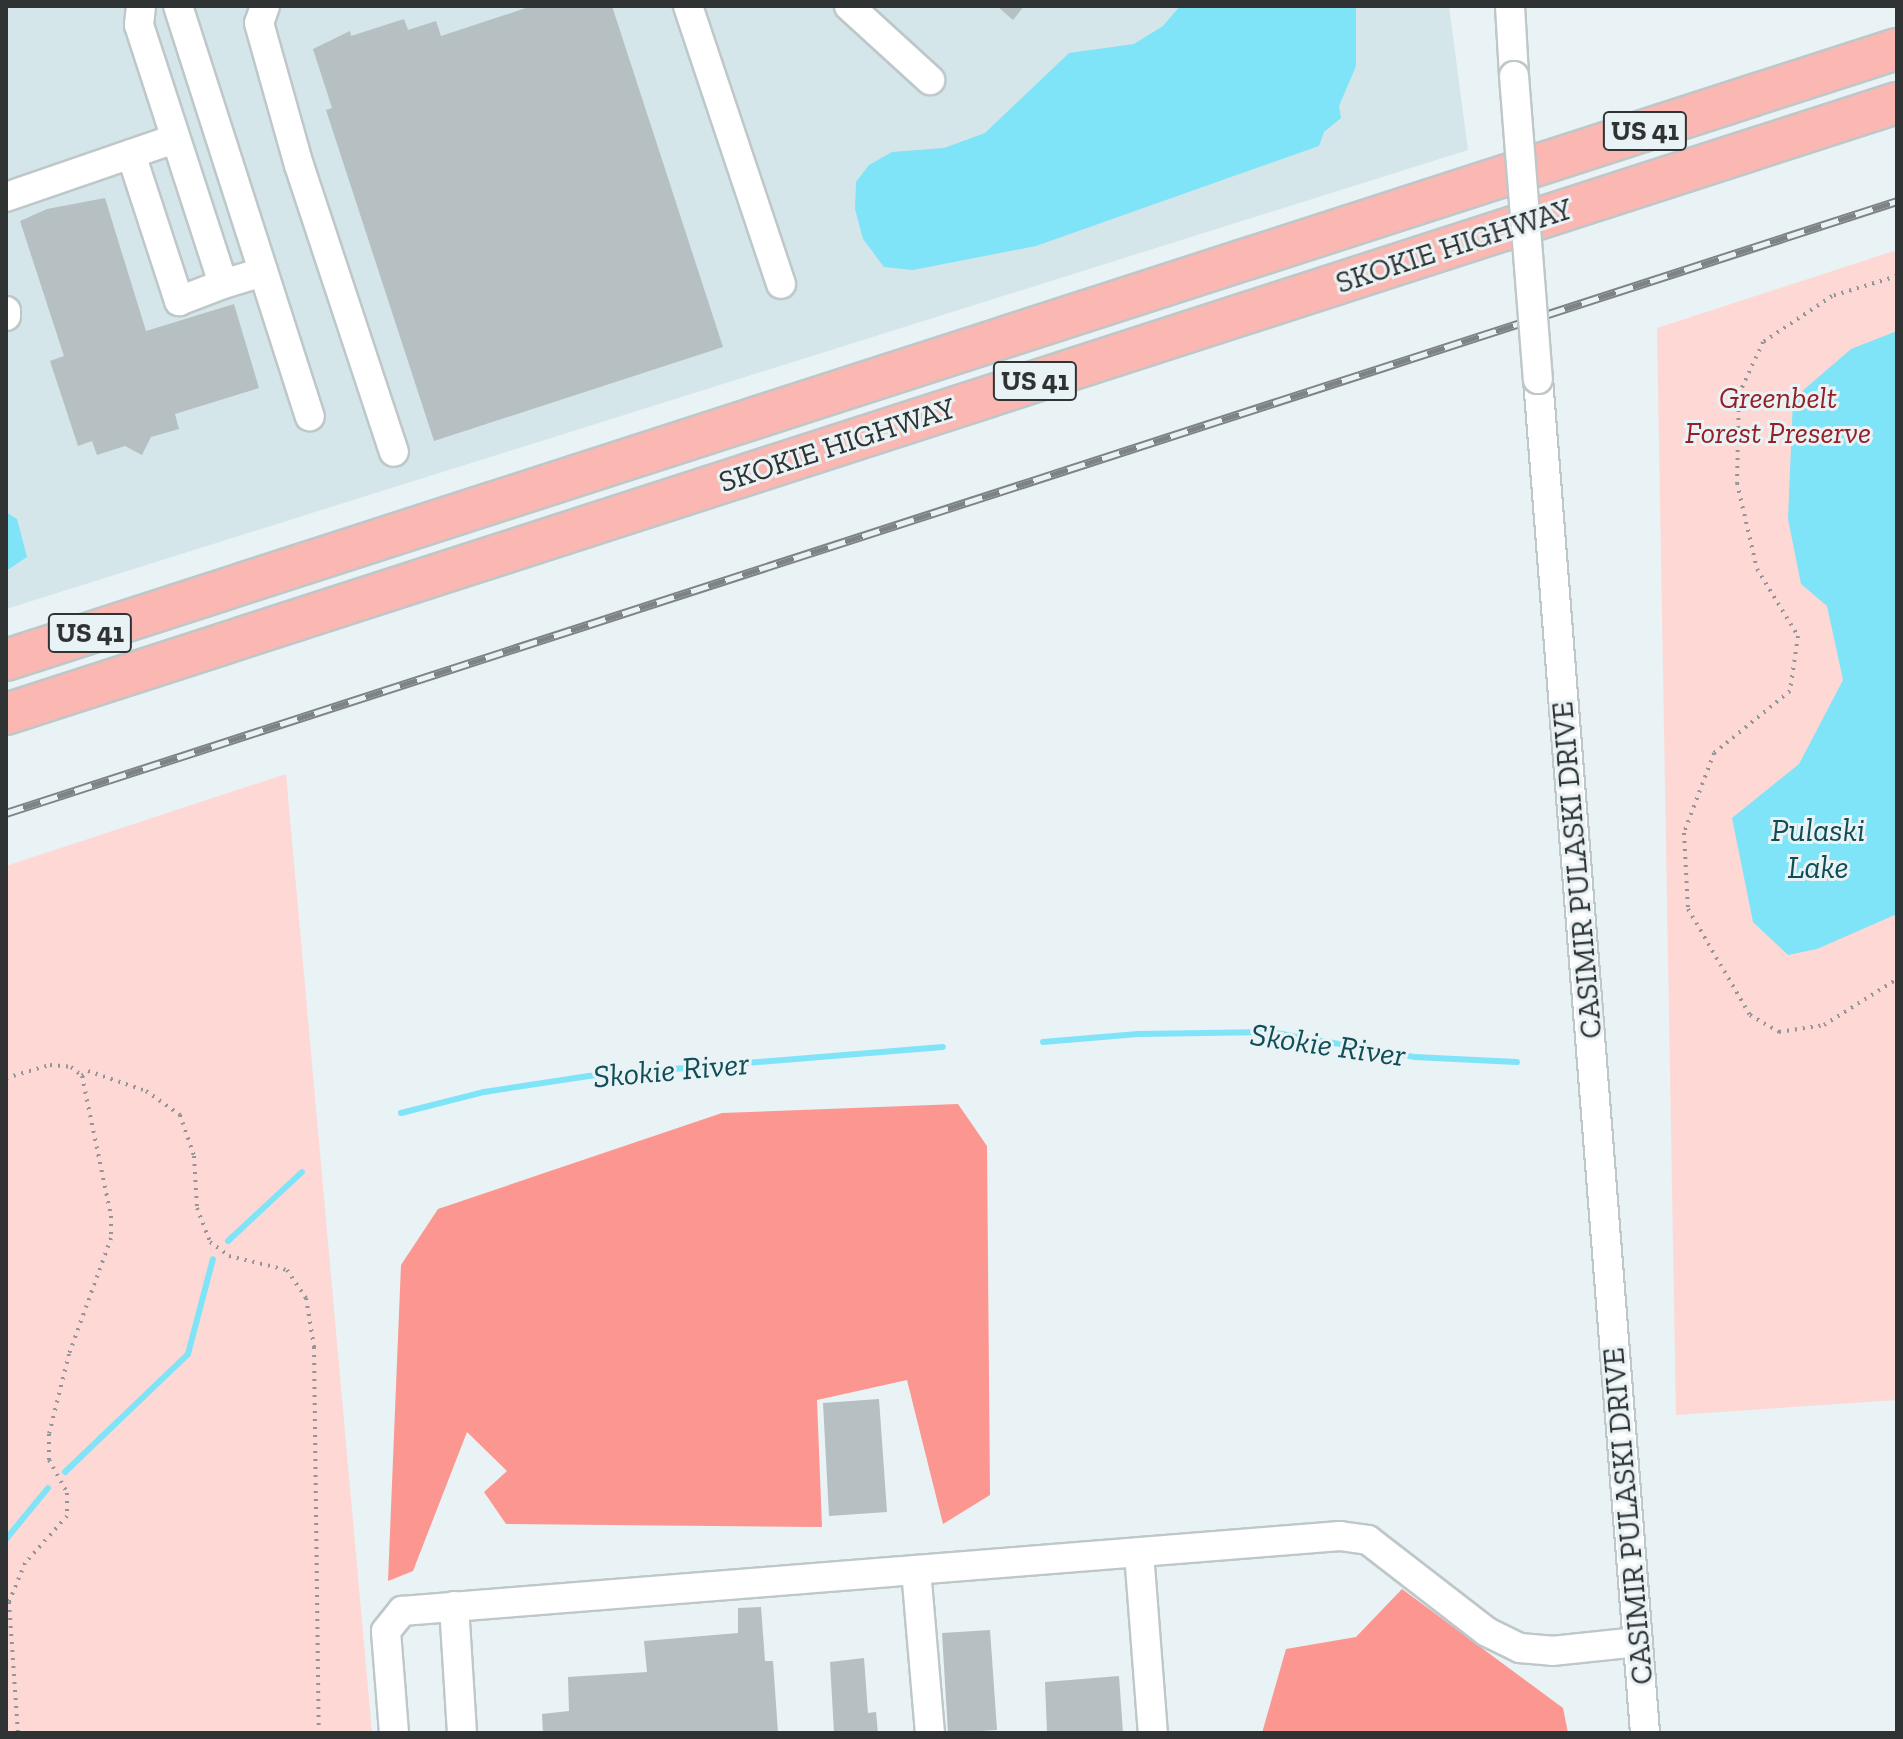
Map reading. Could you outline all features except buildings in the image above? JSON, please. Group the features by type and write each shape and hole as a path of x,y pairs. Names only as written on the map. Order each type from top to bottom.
{"highway":[{"name":"SKOKIE HIGHWAY","path":"6,660 1897,49"},
{"name":"SKOKIE HIGHWAY","path":"6,714 1897,103"}],"street":[{"path":"141,6 139,25 223,284"},
{"path":"178,6 310,416"},
{"path":"265,6 259,23 299,165 394,452"},
{"path":"688,6 781,284"},
{"path":"849,6 930,80"},
{"name":"CASIMIR PULASKI DRIVE","path":"1510,6 1645,1733"},
{"path":"6,197 174,139"},
{"path":"131,154 179,301 263,272"},
{"path":"394,1733 386,1631 392,1618 402,1611 1340,1536 1368,1540 1487,1632 1520,1648 1552,1651 1638,1642"},
{"path":"1139,1553 1153,1733"},
{"path":"916,1570 930,1733"},
{"path":"454,1606 462,1733"}],"path":[{"path":"1897,276 1832,296 1763,342 1739,394 1737,483 1757,569 1798,636 1790,691 1714,753 1684,833 1688,909 1750,1015 1779,1032 1824,1025 1897,979"},
{"path":"6,1078 50,1065 71,1067 82,1076 111,1216 111,1238 69,1354 49,1434 49,1460 67,1493 67,1516 25,1563 9,1602 18,1733"},
{"path":"82,1076 88,1071 146,1091 180,1115 194,1156 197,1208 210,1242 229,1256 287,1270 306,1298 314,1347 319,1733"}],"shaded area":[{"path":"6,6 1449,6 1468,150 6,609"},
{"path":"958,1104 987,1146 990,1495 943,1524 907,1380 817,1400 822,1527 506,1524 484,1492 507,1471 467,1432 413,1571 388,1581 401,1265 438,1209 722,1113"},
{"path":"1402,1589 1563,1708 1568,1733 1262,1733 1286,1649 1356,1637"}],"green space":[{"name":"Greenbelt Forest Preserve","path":"1897,250 1897,1400 1676,1415 1657,328"},
{"path":"286,774 372,1733 6,1733 6,866"}],"water":[{"path":"1180,6 1356,6 1356,66 1339,106 1341,118 1324,132 1319,146 1036,246 913,270 884,267 863,239 855,209 856,182 869,165 892,152 944,148 985,133 1069,53 1134,44 1163,26"},
{"name":"Pulaski Lake","path":"1897,331 1897,914 1817,949 1788,955 1753,922 1732,818 1799,764 1843,680 1827,606 1801,584 1788,519 1793,399 1851,349"},
{"path":"6,512 17,519 27,557 6,571"}],"waterway":[{"name":"Skokie River","path":"1043,1042 1138,1034 1270,1032 1414,1057 1517,1062"},
{"name":"Skokie River","path":"401,1113 484,1092 589,1076 943,1047"},
{"name":"Skokie River","path":"228,1241 302,1172"},
{"name":"Skokie River","path":"65,1472 188,1354 213,1259"},
{"name":"Skokie River","path":"6,1539 48,1488"}],"railway":[{"path":"6,813 1897,201"}]}
